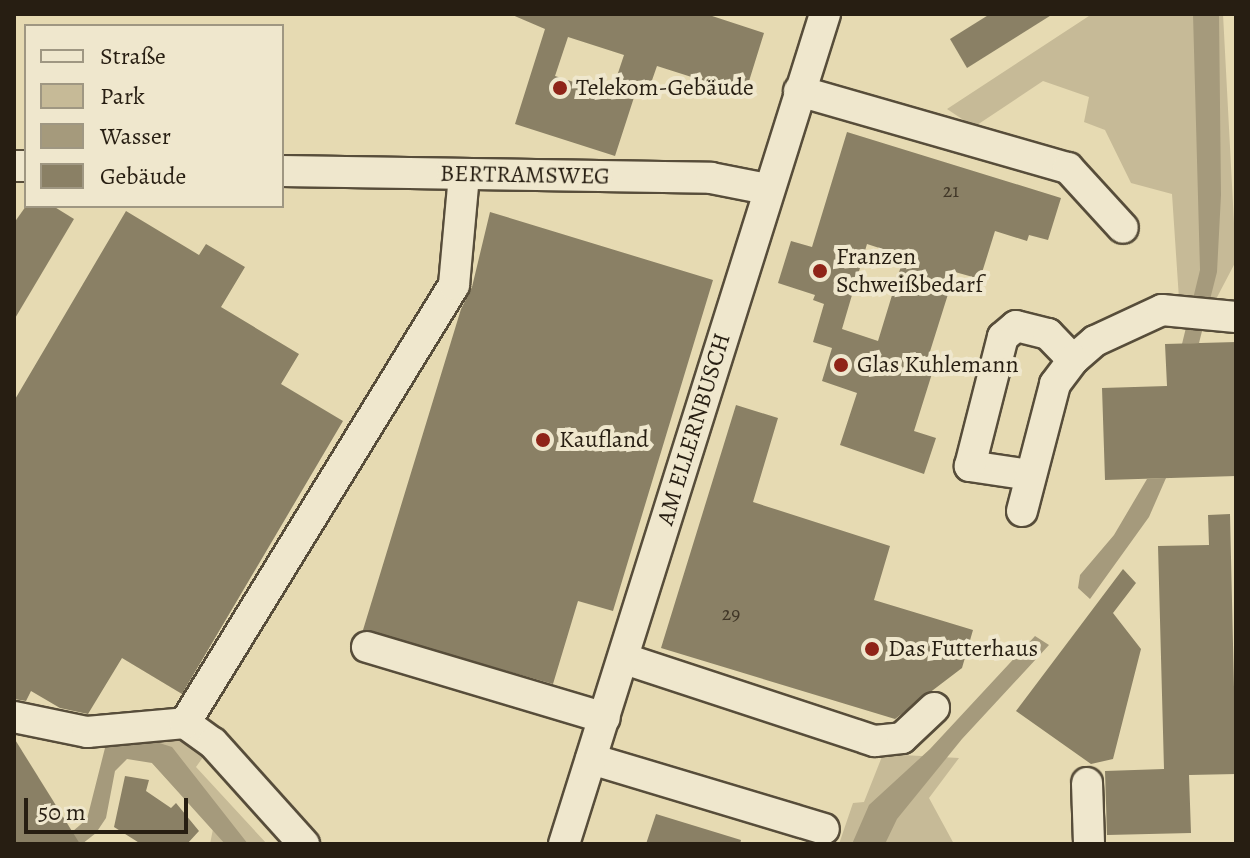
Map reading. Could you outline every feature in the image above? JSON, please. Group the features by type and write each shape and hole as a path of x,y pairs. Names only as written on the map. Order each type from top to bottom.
{"street":[{"name":"AM ELLERNBUSCH","path":"564,844 625,659 767,189 825,14"},
{"path":"799,91 1068,168 1123,228"},
{"name":"BERTRAMSWEG","path":"284,171 711,178 767,189"},
{"path":"185,723 454,285 464,175"},
{"path":"1022,511 1055,384 1073,360 1095,341 1162,310 1185,309 1226,316"},
{"path":"1030,475 970,466 1003,337 1016,326 1048,334 1073,360"},
{"path":"367,647 414,662 409,676 598,738 824,829"},
{"path":"625,659 875,741 902,738 934,708"},
{"path":"14,717 87,732 185,723 213,743 304,844"},
{"path":"1087,783 1089,844"}],"green space":[{"path":"1092,14 1223,14 1236,261 1214,303 1179,299 1172,194 1131,183 1105,130 1084,122 1089,97 1043,81 974,127 947,109"},
{"path":"161,731 206,753 196,767 267,844 210,844 213,829 152,763"},
{"path":"883,754 959,758 929,798 954,844 839,844 853,803 864,802"}],"water":[{"path":"1193,14 1219,14 1221,195 1217,272 1199,343 1182,344 1200,270"},
{"path":"1166,478 1149,517 1090,599 1078,588 1080,575 1114,535 1147,479"},
{"path":"1035,636 1049,645 962,739 897,819 885,844 852,844 869,805 930,749"},
{"path":"134,735 172,747 248,844 225,844 152,763 127,759 115,771 106,818 96,833 82,844 58,844 87,819 106,744"}],"building":[{"name":"Telekom-Gebäude","path":"510,14 706,14 764,33 745,94 657,66 650,86 639,82 615,156 515,124 545,29","holes":["568,37 624,55 611,94 555,76"]},
{"path":"990,14 1053,14 967,68 950,39"},
{"path":"847,132 1061,198 1048,240 1029,235 1027,241 995,231 980,279 955,272 927,361 935,364 914,431 936,438 924,474 840,445 857,393 822,381 832,348 813,342 824,304 813,300 815,295 778,283 791,241 812,247","holes":["867,244 904,256 878,341 842,329"]},
{"path":"25,208 56,208 74,219 14,320 14,223"},
{"path":"126,211 199,255 206,244 245,267 221,307 299,354 281,384 343,421 182,694 122,658 88,714 60,708 31,691 26,701 14,699 14,401"},
{"name":"Kaufland","path":"490,212 713,280 613,611 578,601 553,684 363,630 461,309 472,287"},
{"path":"1236,342 1236,476 1105,480 1102,388 1167,386 1165,344"},
{"path":"736,405 778,418 753,502 890,546 874,600 973,630 962,668 895,719 661,648"},
{"path":"1230,514 1236,774 1189,775 1191,833 1107,835 1105,771 1164,769 1158,546 1209,545 1208,515"},
{"path":"1123,569 1136,583 1113,613 1141,649 1113,759 1091,764 1016,711"},
{"path":"14,738 80,844 14,844"},
{"path":"125,776 149,780 146,791 171,808 176,803 199,831 187,844 141,844 114,827"},
{"path":"656,814 741,840 740,844 646,844"}],"place":[{"name":"Telekom-Gebäude","path":"560,88"},
{"name":"Franzen Schweißbedarf","path":"820,271"},
{"name":"Glas Kuhlemann","path":"841,365"},
{"name":"Kaufland","path":"543,440"},
{"name":"Das Futterhaus","path":"872,649"}]}
